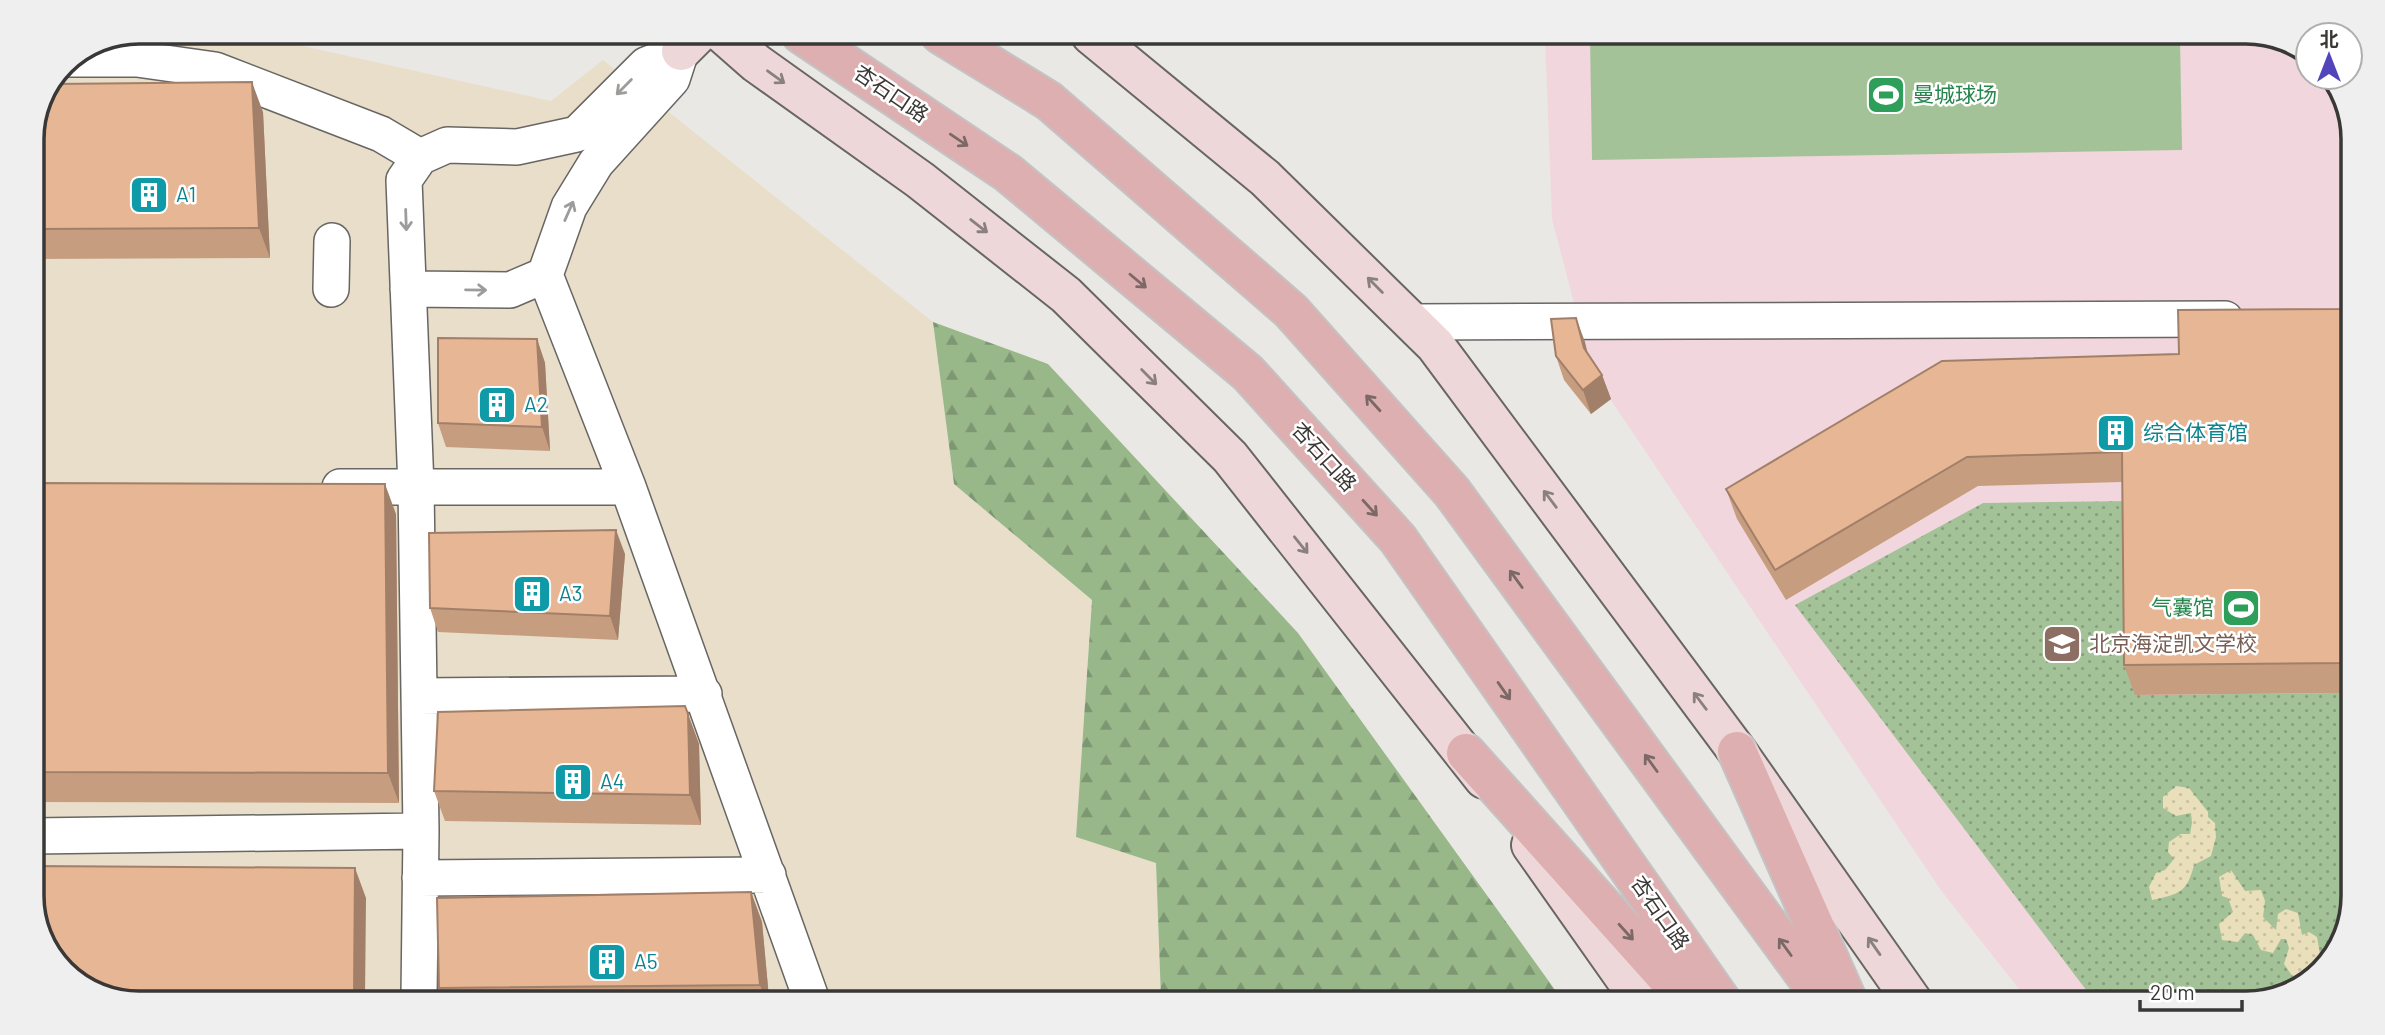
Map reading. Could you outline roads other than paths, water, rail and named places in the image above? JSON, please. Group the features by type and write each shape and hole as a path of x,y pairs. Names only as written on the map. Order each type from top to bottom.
{"main road":[{"name":"杏石口路","path":"816,44 1008,173 1248,373 1398,539 1714,991"},
{"path":"956,44 1049,101 1291,311 1452,492 1817,991"},
{"path":"1737,751 1843,991"},
{"path":"1466,753 1679,991"}],"street":[{"path":"419,991 421,831 416,486 404,180 420,157 447,145 517,147 577,134 646,65 685,44"},
{"path":"688,44 672,79 596,163 569,207 545,275 628,486 809,991"},
{"path":"735,44 757,63 920,180 1066,295 1230,457 1466,753 1634,991"},
{"path":"1102,44 1265,178 1435,345 1737,751 1905,991"},
{"path":"88,59 137,59 215,70 381,134 420,157"},
{"path":"331,289 332,241"},
{"path":"408,289 510,290 545,275"},
{"path":"1412,322 2255,319"},
{"path":"306,486 628,486"},
{"path":"419,696 704,694"},
{"path":"44,836 421,831"},
{"path":"420,878 768,875"}],"place":[{"name":"曼城球场","path":"1886,95"},
{"name":"A1","path":"149,195"},
{"name":"A2","path":"497,405"},
{"name":"综合体育馆","path":"2116,433"},
{"name":"A3","path":"532,594"},
{"name":"气囊馆","path":"2241,608"},
{"name":"北京海淀凯文学校","path":"2062,644"},
{"name":"A4","path":"573,782"},
{"name":"A5","path":"607,962"}]}
